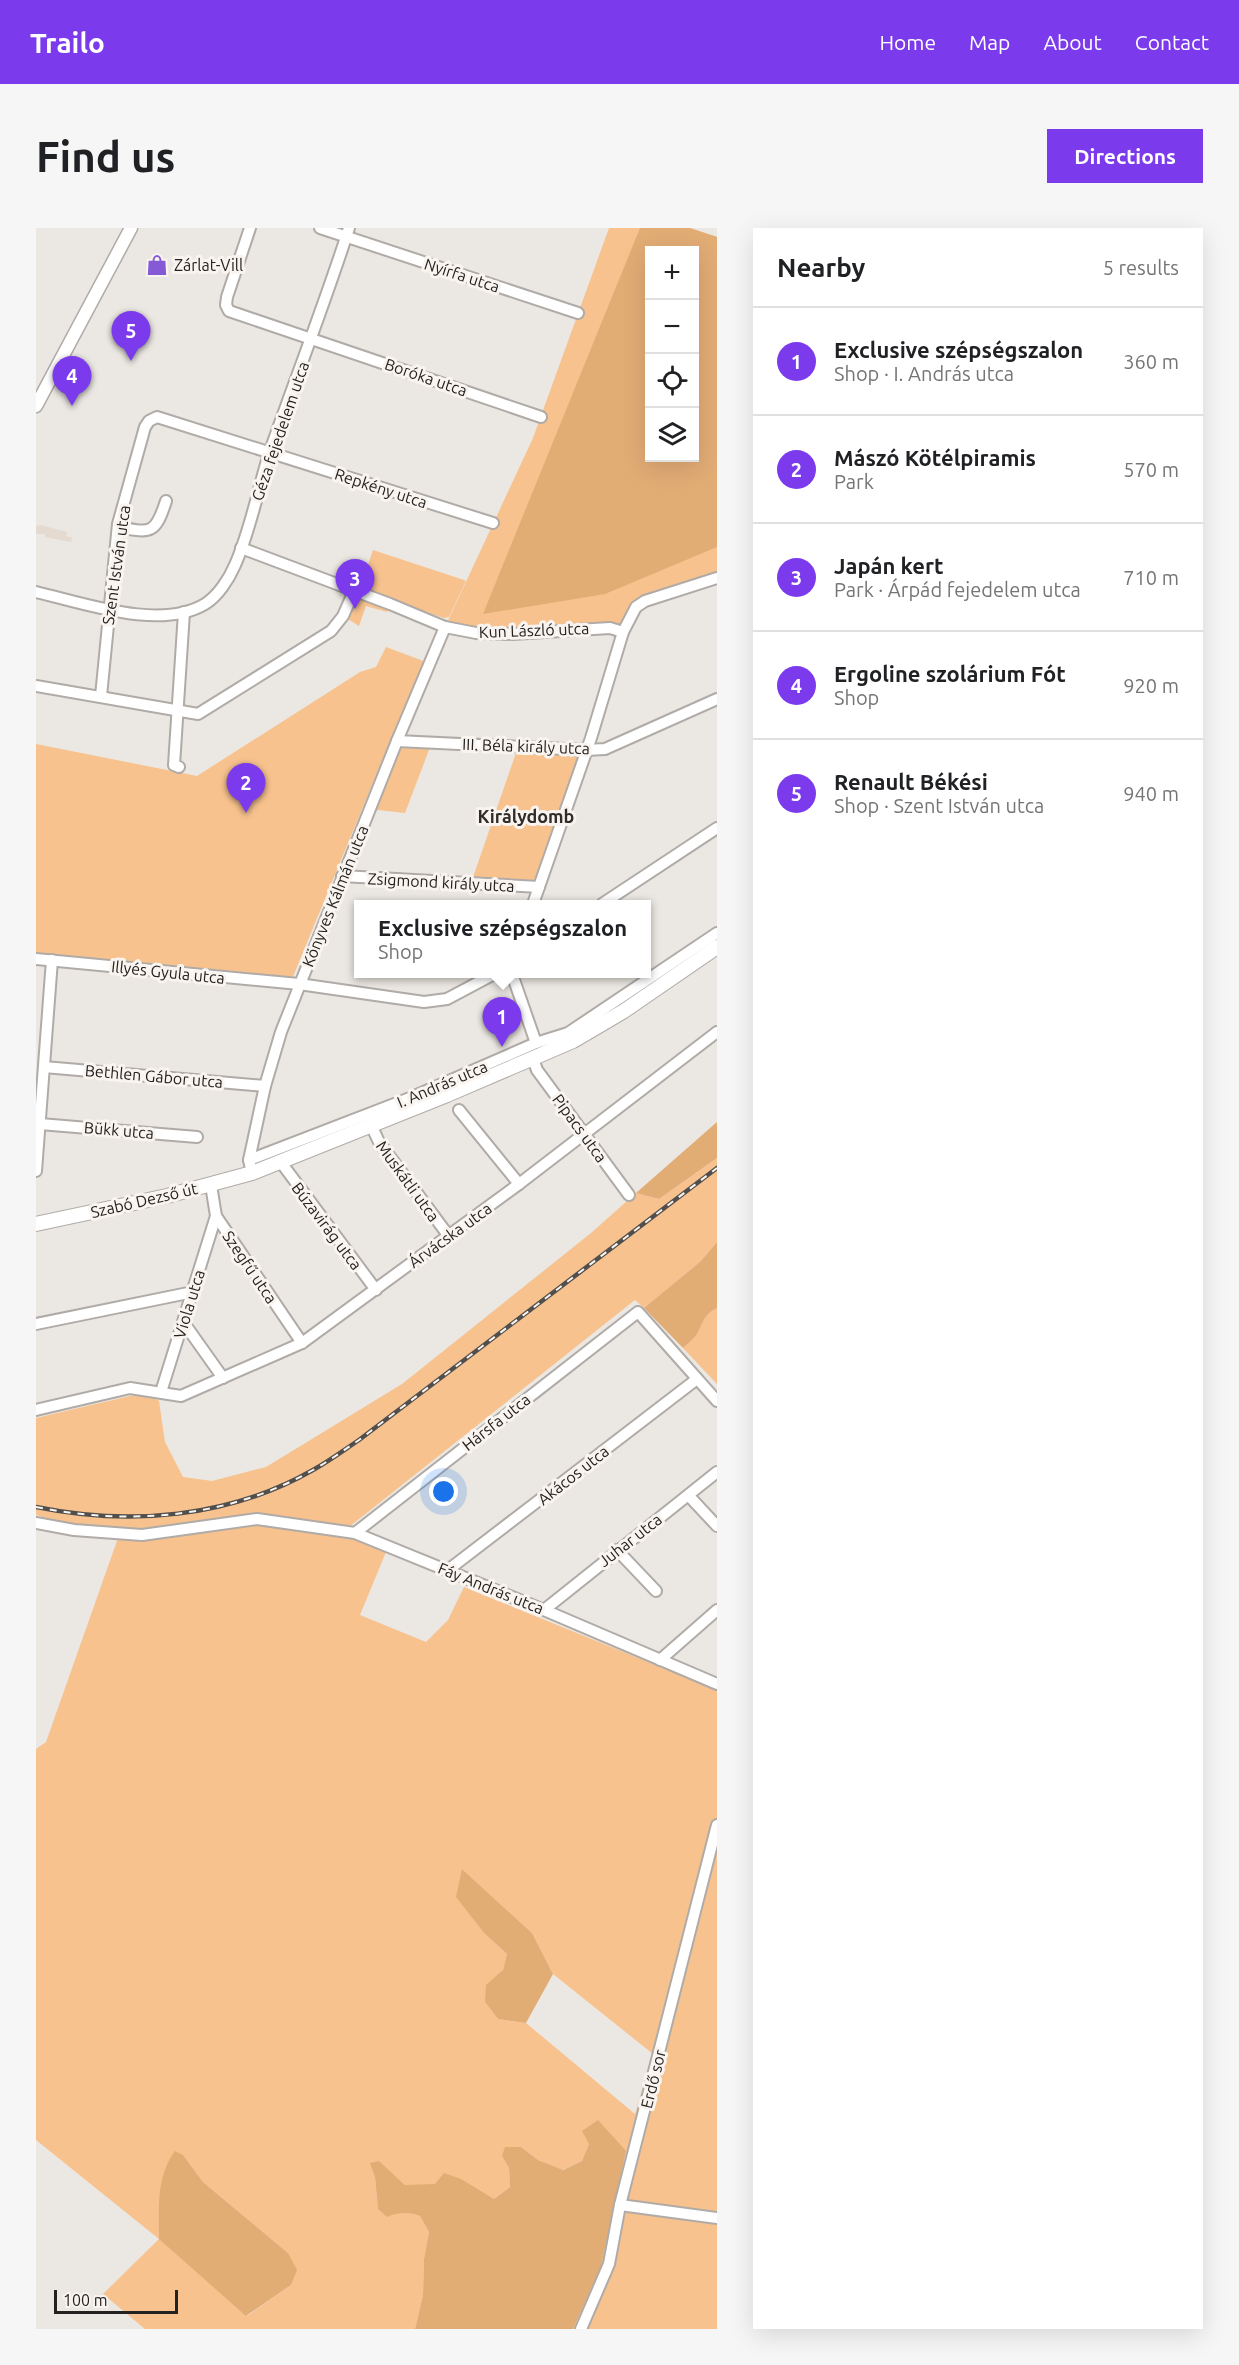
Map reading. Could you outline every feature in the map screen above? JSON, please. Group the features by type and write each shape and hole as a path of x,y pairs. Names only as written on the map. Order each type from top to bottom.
{"main road":[{"name":"I. András utca","path":"250,1166 279,1161 533,1059 601,1026 717,947"},
{"name":"Szabó Dezső út","path":"36,1224 211,1185 250,1166"}],"street":[{"path":"36,406 131,228"},
{"name":"Boróka utca","path":"250,228 227,297 226,304 229,311 541,417"},
{"name":"Nyírfa utca","path":"320,228 347,233 578,313"},
{"name":"Géza fejedelem utca","path":"36,592 140,615 184,612 205,604 221,589 235,566 270,452 312,338 347,233"},
{"name":"Szent István utca","path":"101,696 118,527 148,421 157,417 270,452"},
{"name":"Repkény utca","path":"270,452 493,523"},
{"path":"118,527 145,532 153,529 159,522 166,501"},
{"name":"Kun László utca","path":"241,548 445,627 477,633 513,634 610,628 623,632"},
{"path":"534,900 586,750 623,632 636,607 645,601 717,578"},
{"path":"36,686 198,714 331,631 343,616 354,591"},
{"path":"179,767 174,765 184,612"},
{"name":"Könyves Kálmán utca","path":"250,1166 265,1086 299,984 445,627"},
{"name":"III. Béla király utca","path":"397,741 605,749 717,699"},
{"path":"608,900 717,828"},
{"name":"Zsigmond király utca","path":"342,876 539,887"},
{"name":"I. András utca","path":"651,977 717,933"},
{"name":"Illyés Gyula utca","path":"36,959 299,984 424,1002 447,999 486,978"},
{"path":"36,1171 52,960"},
{"path":"513,978 536,1043"},
{"name":"I. András utca","path":"250,1166 536,1043 568,1033 650,978"},
{"name":"Árvácska utca","path":"36,1410 130,1388 181,1396 302,1343 519,1184 717,1032"},
{"name":"Pipacs utca","path":"533,1059 537,1070 629,1195"},
{"name":"Bethlen Gábor utca","path":"44,1067 265,1086"},
{"path":"459,1110 519,1184"},
{"name":"Muskátli utca","path":"371,1125 379,1142 448,1235"},
{"name":"Bükk utca","path":"39,1129 197,1137"},
{"name":"Búzavirág utca","path":"279,1161 376,1290"},
{"name":"Szegfű utca","path":"211,1185 216,1216 302,1343"},
{"name":"Viola utca","path":"161,1392 216,1216"},
{"path":"36,1324 193,1292"},
{"name":"Hársfa utca","path":"355,1533 638,1312 697,1379"},
{"path":"184,1323 223,1378"},
{"path":"697,1379 717,1401"},
{"name":"Akácos utca","path":"448,1570 697,1379"},
{"name":"Juhar utca","path":"544,1610 717,1472"},
{"path":"688,1496 717,1526"},
{"name":"Fáy András utca","path":"36,1523 74,1530 142,1535 257,1519 355,1533 717,1684"},
{"path":"617,1550 656,1591"},
{"path":"660,1660 717,1610"},
{"name":"Erdő sor","path":"581,2329 609,2264 620,2205 717,1825"},
{"path":"620,2205 717,2218"}],"shaded area":[{"path":"609,228 690,228 717,237 717,578 645,601 623,632 548,632 445,627 533,438"},
{"path":"640,228 690,228 717,237 717,547 605,594 483,614"},
{"path":"41,525 67,532 66,536 72,538 71,542 45,537 45,534 36,534 36,526"},
{"path":"373,550 466,581 449,617 444,618 360,589"},
{"path":"354,591 390,604 387,612 366,606 359,626 343,616"},
{"path":"386,647 426,662 400,717 292,979 36,954 36,744 197,776 360,672 376,667"},
{"path":"397,741 432,742 405,813 369,809"},
{"path":"518,747 586,750 539,887 471,883"},
{"path":"717,1122 717,1158 659,1199 636,1193"},
{"path":"717,1158 717,1242 701,1261 644,1308 635,1300 349,1527 354,1538 386,1552 360,1615 426,1642 448,1620 464,1587 717,1690 717,2329 573,2329 601,2267 626,2151 589,2144 582,2161 562,2170 538,2160 521,2147 502,2156 509,2168 510,2187 494,2199 462,2188 405,2185 393,2174 375,2177 378,2209 420,2216 429,2232 424,2259 423,2295 415,2329 145,2329 103,2294 159,2239 36,2140 36,1749 46,1742 118,1538 36,1515 36,1418 147,1392 159,1401 165,1442 183,1477 212,1481 266,1467 402,1384 591,1233 636,1193 659,1199","holes":["462,1869 532,1933 553,1974 653,2054 635,2114 526,2023 498,2019 485,2002 503,1970 507,1954 485,1934","183,2155 203,2182 288,2253 291,2285 247,2316"]},
{"path":"717,1242 717,1308 707,1316 695,1336 683,1348 644,1308 701,1261"},
{"path":"717,1308 717,1384 683,1348 695,1336 707,1316"},
{"path":"462,1869 532,1933 553,1974 526,2023 498,2019 485,2002 486,1985 503,1970 507,1954 485,1934 456,1897"},
{"path":"598,2120 626,2151 601,2267 573,2329 415,2329 423,2295 424,2259 429,2232 420,2216 404,2213 387,2217 378,2209 375,2177 370,2163 379,2161 405,2185 435,2184 444,2173 461,2179 494,2199 510,2187 509,2168 502,2156 505,2147 521,2147 538,2160 563,2170 582,2161 589,2144 582,2131"},
{"path":"175,2151 183,2155 203,2182 288,2253 297,2270 291,2285 246,2316 159,2239 159,2204 164,2171"}],"railway":[{"path":"36,1507 107,1516 178,1514 247,1499 281,1486 319,1467 359,1440 717,1168"}],"place":[{"name":"Zárlat-Vill","path":"157,265"},
{"name":"Renault Békési","path":"131,361"},
{"name":"Ergoline szolárium Fót","path":"72,406"},
{"name":"Japán kert","path":"355,609"},
{"name":"Mászó Kötélpiramis","path":"246,813"},
{"name":"Exclusive szépségszalon","path":"502,1047"}],"district":[{"name":"Királydomb","path":"526,817"}]}
